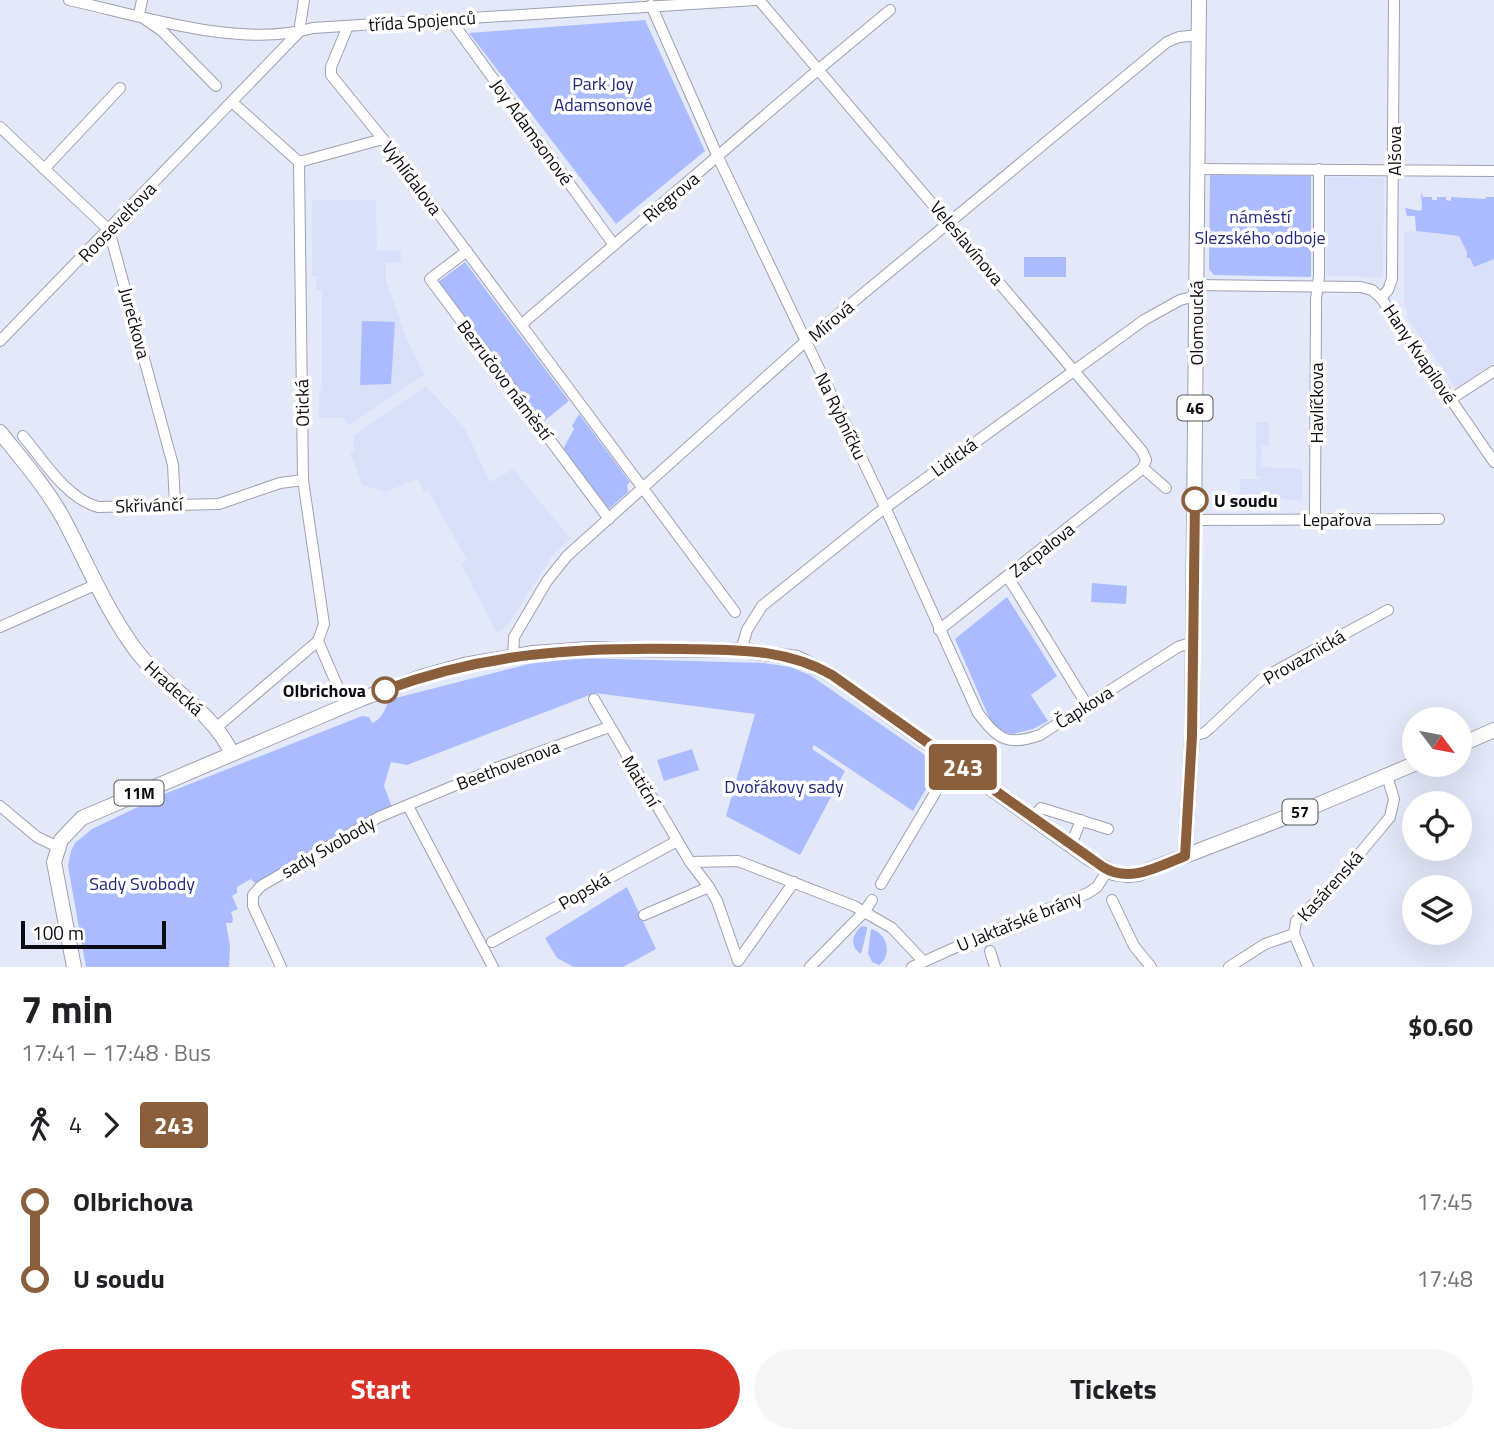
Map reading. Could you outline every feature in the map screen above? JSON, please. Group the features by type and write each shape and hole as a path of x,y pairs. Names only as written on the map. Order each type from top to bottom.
{"main road":[{"name":"Olomoucká","path":"1185,856 1192,736 1199,0"},
{"name":"Hradecká","path":"0,432 50,498 113,617 149,667 217,727 233,754"},
{"path":"513,656 612,648 741,650 782,655 822,669 1108,870 1122,875 1133,875 1185,856"},
{"name":"11M","path":"58,847 73,825 94,812 346,705 442,671 513,656"},
{"path":"1472,740 1494,730"},
{"name":"57","path":"1185,856 1402,769"},
{"path":"58,847 55,872 74,967"}],"street":[{"name":"třída Spojenců","path":"69,0 226,33 299,32 313,28 684,2 757,0"},
{"path":"142,0 139,15 162,30 216,86"},
{"path":"304,0 299,32 232,102 299,162 383,139"},
{"name":"Veleslavínova","path":"757,0 819,69 1074,370 1144,454 1146,460 1143,468 1166,488"},
{"name":"Alšova","path":"1381,298 1392,279 1394,0"},
{"name":"Na Rybníčku","path":"651,5 978,713"},
{"name":"Riegrova","path":"522,324 890,10"},
{"name":"Joy Adamsonové","path":"450,19 614,245"},
{"name":"Vyhlídalova","path":"348,26 331,67 331,75 383,139 522,324"},
{"name":"Mírová","path":"513,656 514,637 554,570 642,489 806,341 1167,43 1179,37 1199,35"},
{"path":"44,169 120,89"},
{"name":"Rooseveltova","path":"0,341 232,102"},
{"path":"0,127 109,230"},
{"name":"Otická","path":"299,162 303,480 324,624 318,641"},
{"path":"1197,169 1494,171"},
{"name":"Havlíčkova","path":"1315,520 1319,170"},
{"name":"Jurečkova","path":"109,230 173,465 175,504"},
{"name":"Bezručovo náměstí","path":"467,251 430,279 609,519"},
{"name":"Hany Kvapilové","path":"1196,291 1367,288 1381,298 1494,462"},
{"name":"Lidická","path":"741,650 747,630 762,607 885,507 1144,320 1196,291"},
{"path":"522,324 735,612"},
{"path":"1451,399 1494,371"},
{"name":"Skřivánčí","path":"23,436 70,491 89,505 97,507 219,503 280,484 303,480"},
{"name":"Zacpalova","path":"939,631 1143,468"},
{"name":"Lepařova","path":"1194,520 1438,519"},
{"path":"1008,577 1087,705"},
{"path":"0,627 95,585"},
{"name":"Provaznická","path":"1192,736 1204,733 1263,678 1388,610"},
{"path":"217,727 318,641 346,705"},
{"name":"Čapkova","path":"978,713 992,732 1007,740 1022,742 1040,735 1178,647 1193,642"},
{"name":"Matiční","path":"594,699 677,841 717,901 739,964"},
{"name":"Beethovenova","path":"408,806 499,766 608,727"},
{"path":"881,884 954,761"},
{"name":"Kasárenská","path":"1229,967 1265,944 1294,934 1296,921 1336,882 1390,817 1394,799 1387,776"},
{"path":"0,806 37,837 58,847"},
{"path":"408,806 493,967"},
{"name":"sady Svobody","path":"281,967 253,906 253,895 261,886 379,817 408,806"},
{"path":"1033,817 1041,808 1108,829"},
{"path":"1071,845 1081,820"},
{"name":"Popská","path":"492,943 677,841"},
{"path":"690,862 738,861 865,911 892,928 923,961"},
{"name":"U Jaktařské brány","path":"912,967 1088,893 1097,887 1108,870"},
{"path":"739,964 793,882"},
{"path":"644,915 709,887"},
{"path":"810,967 865,911 872,900"},
{"path":"1112,900 1134,946 1151,967"},
{"path":"1294,934 1308,967"},
{"path":"990,951 995,967"}],"shaded area":[{"path":"1326,177 1384,178 1383,277 1326,276"},
{"path":"312,200 376,200 377,251 401,250 402,262 386,263 386,280 406,337 424,375 348,426 345,418 319,418 319,391 322,390 322,290 315,290 317,276 312,276"},
{"path":"1404,232 1459,236 1474,267 1494,259 1494,363 1458,388 1407,317 1409,314 1404,305"},
{"path":"426,386 464,427 490,482 513,469 571,539 554,553 507,626 497,633 461,564 467,560 428,490 424,492 417,479 386,492 362,485 350,453 354,453 353,436"},
{"path":"1256,422 1269,422 1269,445 1262,446 1261,467 1302,469 1302,501 1265,498 1263,502 1248,502 1246,498 1240,498 1240,479 1260,479 1256,476"}],"green space":[{"name":"Park Joy Adamsonové","path":"645,20 705,151 616,224 469,33"},
{"name":"náměstí Slezského odboje","path":"1210,175 1311,176 1311,277 1214,275 1209,269"},
{"path":"1421,192 1423,197 1432,197 1432,200 1437,200 1437,197 1446,197 1446,200 1451,201 1451,197 1494,197 1494,259 1474,267 1470,258 1467,258 1459,236 1416,231 1415,216 1407,216 1405,208 1421,211"},
{"path":"1024,257 1066,257 1066,277 1024,277"},
{"path":"465,262 569,401 543,422 438,282"},
{"path":"362,321 395,322 391,384 360,385"},
{"path":"579,414 630,482 627,485 628,492 609,509 563,449"},
{"path":"1092,583 1127,586 1126,604 1091,602"},
{"path":"1007,597 1057,676 1031,695 1048,721 1033,729 1013,734 1006,733 992,724 955,639"},
{"path":"577,658 764,663 790,667 810,675 935,762 936,772 913,811 814,745 812,749 845,771 800,855 726,816 755,714 595,693 407,765 391,762 384,786 392,807 255,883 251,879 237,887 237,893 232,896 238,909 231,912 232,923 226,923 230,946 229,967 86,967 68,866 75,843 92,829 167,793 362,716 369,717 372,723 375,722 383,714 388,700 529,664"},
{"path":"692,749 699,770 664,781 657,760"},
{"path":"627,887 656,949 623,967 574,967 557,958 545,938"},
{"path":"862,926 867,927 867,930 861,954 853,940"},
{"path":"871,929 881,935 886,945 886,956 879,965 872,962 868,953"}],"bus line":[{"name":"243","path":"385,690 464,665 533,653 612,648 741,650 797,658 832,675 1103,867 1122,875 1138,874 1185,856 1191,780 1195,500"}],"place":[{"name":"U soudu","path":"1195,500"},
{"name":"Olbrichova","path":"385,690"}],"park label":[{"name":"Dvořákovy sady","path":"784,786"},
{"name":"Sady Svobody","path":"142,883"}]}
